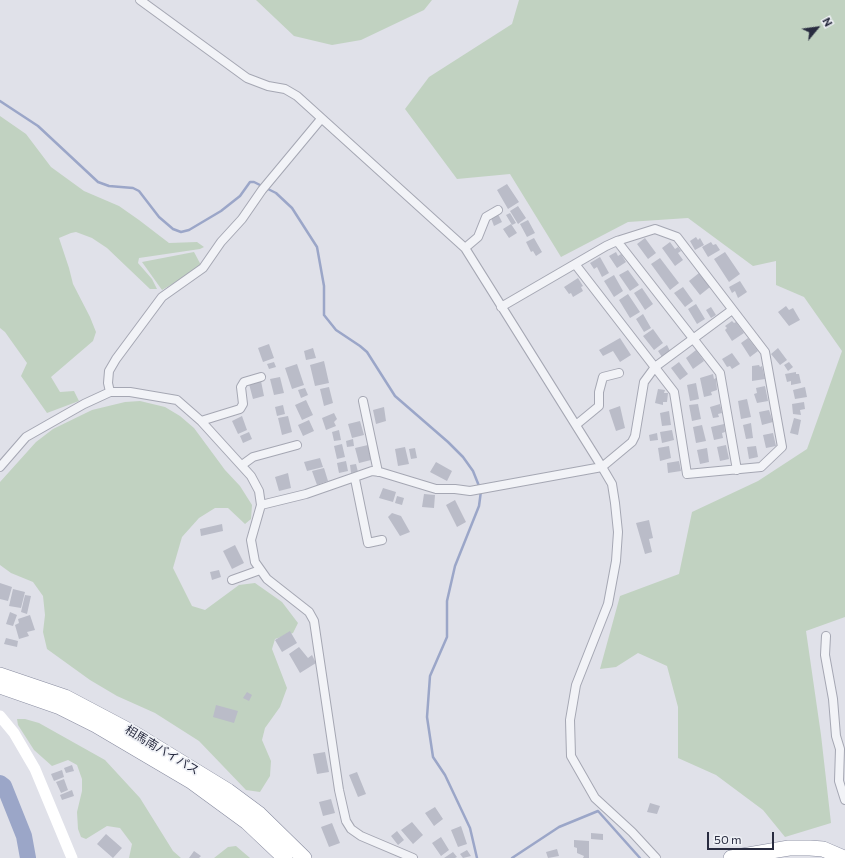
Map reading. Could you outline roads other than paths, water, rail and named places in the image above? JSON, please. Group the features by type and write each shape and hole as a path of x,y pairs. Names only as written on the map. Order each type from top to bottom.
{"highway":[{"name":"相馬南バイパス","path":"0,675 64,697 135,734 228,791 259,814 304,858"},
{"name":"相馬南バイパス","path":"0,686 60,706 96,725 191,781 247,822 285,858"},
{"path":"732,858 789,848 810,848 823,850 844,858"}],"street":[{"path":"140,0 248,78 268,86 285,89 297,96 465,248 602,467 612,484 615,503 618,532 616,561 608,604 576,685 570,720 571,756 595,798 632,832 656,858"},
{"path":"110,392 108,383 109,371 116,359 162,297 203,268 221,242 242,219 262,190 321,119"},
{"path":"465,248 478,237 486,217 498,210"},
{"path":"501,307 575,264 618,241 655,229 677,237 765,352 782,447 761,467 688,474 674,392 575,264"},
{"path":"618,241 693,340 720,372 737,470"},
{"path":"261,505 355,479 360,474 378,472 436,489 470,491 602,467 632,442 635,436 644,382 655,367 732,310"},
{"path":"576,425 599,406 599,392 602,377 619,373"},
{"path":"201,421 240,409 243,404 241,387 244,382 261,377"},
{"path":"0,466 26,437 84,404 110,392 130,392 177,400 201,421 242,465 251,476 259,490 261,505 251,540 255,562 267,579 308,612 314,621 339,790 343,810 349,826 361,836 413,858"},
{"path":"363,401 378,472"},
{"path":"242,465 253,458 297,445"},
{"path":"355,479 368,543 382,540"},
{"path":"232,580 260,570"},
{"path":"826,636 824,655 833,699 836,736 843,748 839,781 845,800"},
{"path":"0,716 14,733 35,768 72,858"}],"waterway":[{"path":"0,101 38,126 98,182 109,186 133,188 139,191 159,217 173,229 181,232 189,230 221,211 240,196 250,182 254,182 276,193 292,208 317,247 324,286 324,315 336,330 367,352 395,396 448,442 463,457 473,471 481,491 479,506 455,566 447,601 447,637 430,676 427,717 433,757 445,775 470,828 477,858"},
{"path":"0,783 4,786 24,836 28,858"},
{"path":"512,858 559,827 598,811 640,858"}]}
